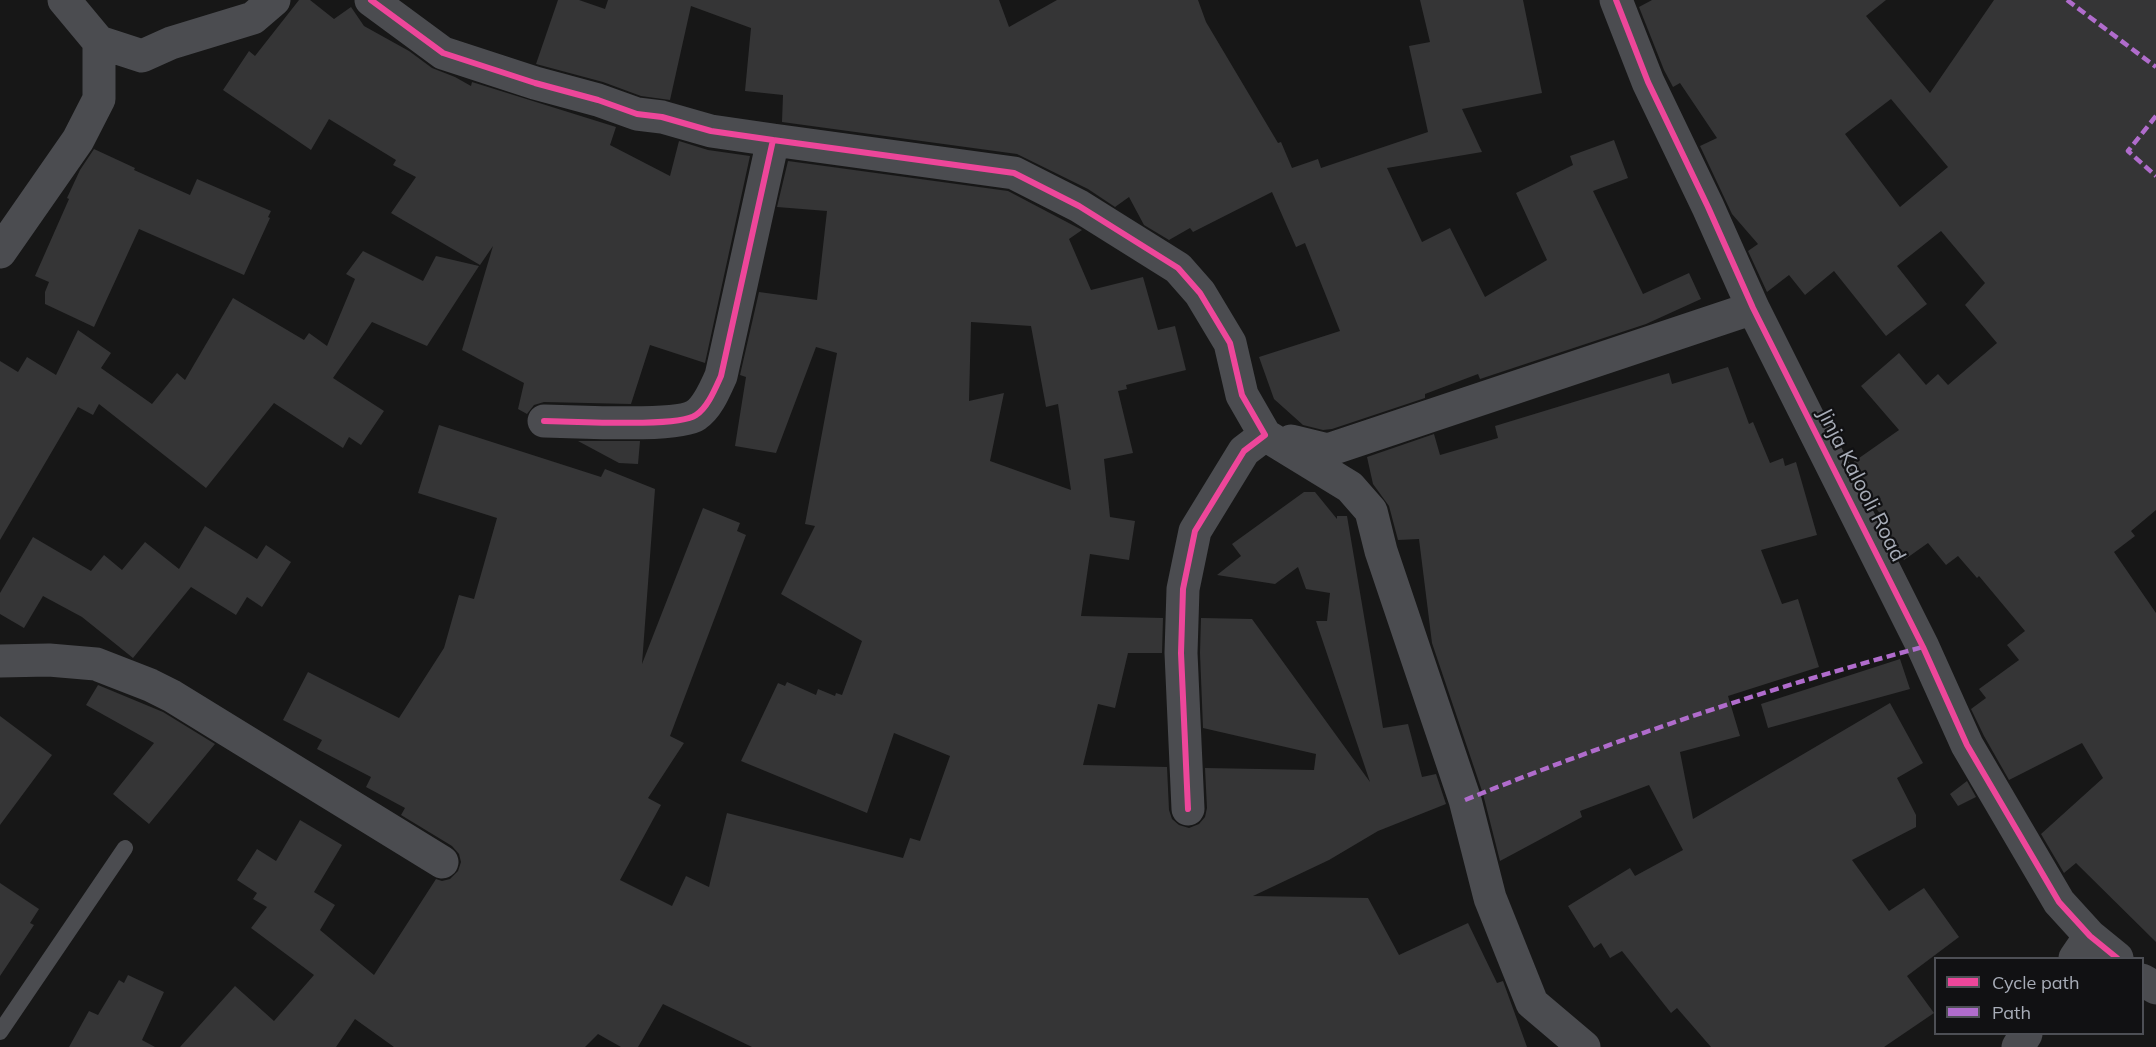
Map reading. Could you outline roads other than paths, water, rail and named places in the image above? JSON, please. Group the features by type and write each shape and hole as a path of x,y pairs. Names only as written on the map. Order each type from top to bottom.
{"street":[{"path":"64,0 99,42 142,56 171,43 253,18 274,0"},
{"path":"371,0 443,53 637,114 662,117 711,130 773,140 1014,173 1079,206 1178,268 1200,293 1230,343 1242,395 1265,435 1350,487 1371,511 1381,551 1465,800 1490,898 1532,1003 1584,1047"},
{"name":"Jinja Kalooli Road","path":"1616,0 1648,82 1753,308 1923,647 1967,745 2083,947 2114,957"},
{"path":"0,252 78,140 99,99 99,42"},
{"path":"544,421 661,423 696,416 710,398 721,376 773,140"},
{"path":"1265,435 1328,450 1753,308"},
{"path":"1188,809 1181,653 1183,590 1196,531 1244,451 1265,435"},
{"path":"0,661 49,660 96,664 150,685 172,696 442,861"}],"lane":[{"path":"0,1032 125,848"}]}
